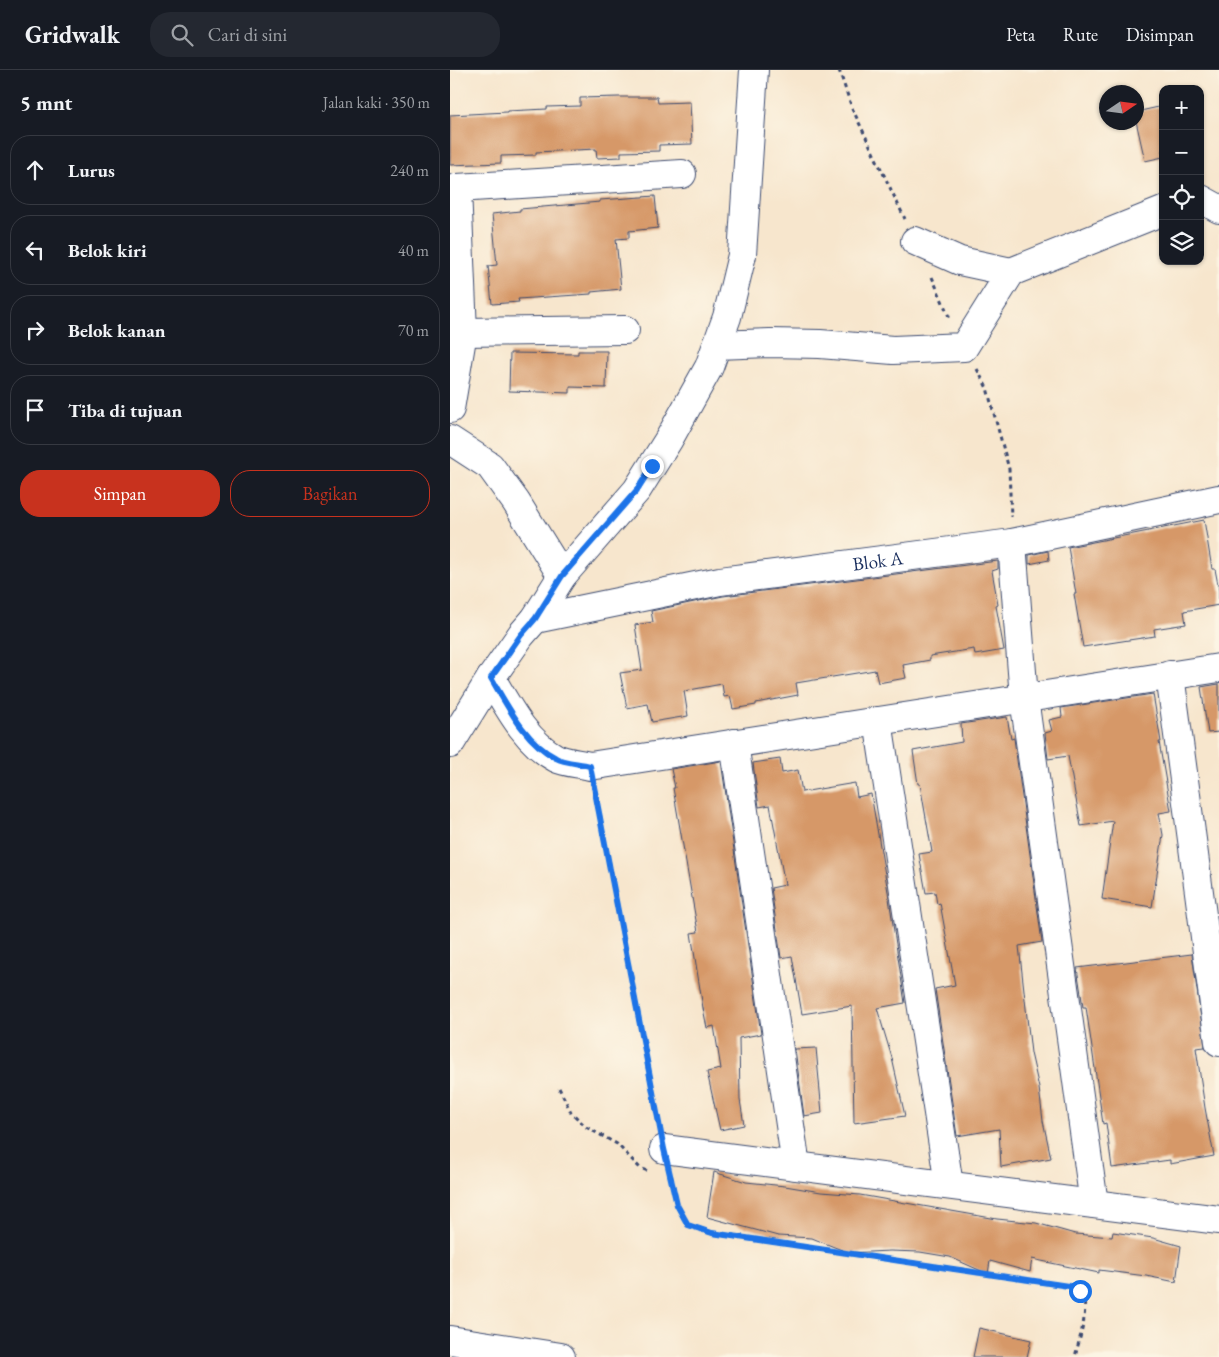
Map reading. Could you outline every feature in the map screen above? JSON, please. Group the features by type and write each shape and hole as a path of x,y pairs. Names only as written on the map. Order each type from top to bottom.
{"street":[{"path":"450,744 491,678 521,635 535,619 562,576 637,490 710,367 727,317 742,255 754,70"},
{"path":"450,410 456,334 454,189 682,174"},
{"path":"1204,198 1219,194"},
{"path":"1204,201 1219,209"},
{"path":"915,241 960,261 1012,272 1159,213"},
{"path":"717,345 770,342 893,350 964,347 1012,272"},
{"path":"456,334 625,330"},
{"path":"450,440 490,466 516,502 562,576"},
{"name":"Blok A","path":"535,619 720,581 1012,543 1219,499"},
{"path":"1012,543 1024,698 1094,1204"},
{"path":"491,678 510,710 537,745 558,759 590,766 1219,668"},
{"path":"1170,676 1219,1042"},
{"path":"878,721 949,1185"},
{"path":"734,743 796,1166"},
{"path":"660,1162 796,1166 1219,1220"},
{"path":"450,1340 562,1357"}],"path":[{"path":"839,70 856,117 964,347 987,388 1009,469 1012,543"},
{"path":"590,766 660,1162 672,1181 677,1205 688,1225 712,1233 1075,1287 1084,1298 1083,1317 1075,1357"},
{"path":"559,1088 571,1112 586,1126 617,1144 640,1168 660,1162"},
{"path":"664,1178 672,1181"}],"building":[{"path":"657,97 658,103 690,102 692,144 659,145 659,151 621,152 621,157 597,158 596,149 536,152 536,155 501,156 501,163 450,165 450,115 580,106 580,98"},
{"path":"1159,107 1159,158 1145,161 1138,130 1144,130 1144,110"},
{"path":"655,196 658,228 629,231 629,238 616,239 621,289 591,292 591,294 518,299 519,302 492,304 488,266 497,265 492,214 520,211 520,209 600,202 600,200"},
{"path":"578,351 607,351 606,388 570,387 570,393 509,391 510,353 578,354"},
{"path":"1204,520 1212,569 1215,569 1219,590 1219,605 1184,611 1186,624 1154,629 1155,636 1083,647 1068,547"},
{"path":"1048,551 1049,560 1029,564 1029,555"},
{"path":"998,561 998,569 992,571 1004,650 975,655 974,649 930,656 930,660 903,665 906,678 878,683 875,670 796,683 798,695 733,709 730,696 724,697 722,684 684,691 688,716 652,722 648,704 627,708 620,673 642,670 635,625 653,622 651,611 723,596"},
{"path":"1219,684 1219,732 1208,733 1201,687"},
{"path":"1153,694 1171,811 1159,813 1163,835 1152,907 1102,899 1113,821 1081,826 1068,756 1048,759 1045,733 1052,731 1049,720 1062,717 1061,708"},
{"path":"1007,717 1011,739 1014,738 1042,942 1019,946 1031,1053 1051,1158 1001,1167 999,1129 957,1136 935,989 955,985 940,903 937,904 935,892 926,893 919,854 932,852 913,751 962,742 961,724"},
{"path":"780,759 782,773 798,770 802,792 855,783 857,797 871,794 905,1003 877,1008 892,1058 905,1116 854,1123 852,1006 802,1014 792,956 781,958 771,888 785,885 770,805 759,807 753,763"},
{"path":"721,761 761,1034 739,1038 740,1100 744,1125 720,1130 707,1072 721,1069 714,1026 707,1028 703,1008 691,933 698,932 671,769"},
{"path":"1192,954 1205,1047 1196,1048 1214,1156 1170,1164 1170,1160 1112,1168 1106,1123 1103,1124 1086,1007 1083,1007 1077,968"},
{"path":"816,1048 822,1113 804,1116 795,1049"},
{"path":"714,1172 746,1182 860,1195 997,1219 1036,1223 1075,1234 1112,1237 1113,1232 1153,1238 1181,1246 1176,1282 1099,1270 1099,1273 1032,1259 1030,1272 990,1261 988,1274 950,1257 920,1252 849,1253 812,1238 778,1236 707,1217"},
{"path":"979,1328 1031,1340 1027,1357 973,1357"}],"route":[{"path":"652,466 637,490 562,576 535,619 521,635 491,678 510,710 537,745 558,759 590,766 664,1149 677,1205 688,1225 712,1233 1075,1287 1080,1291"}]}
